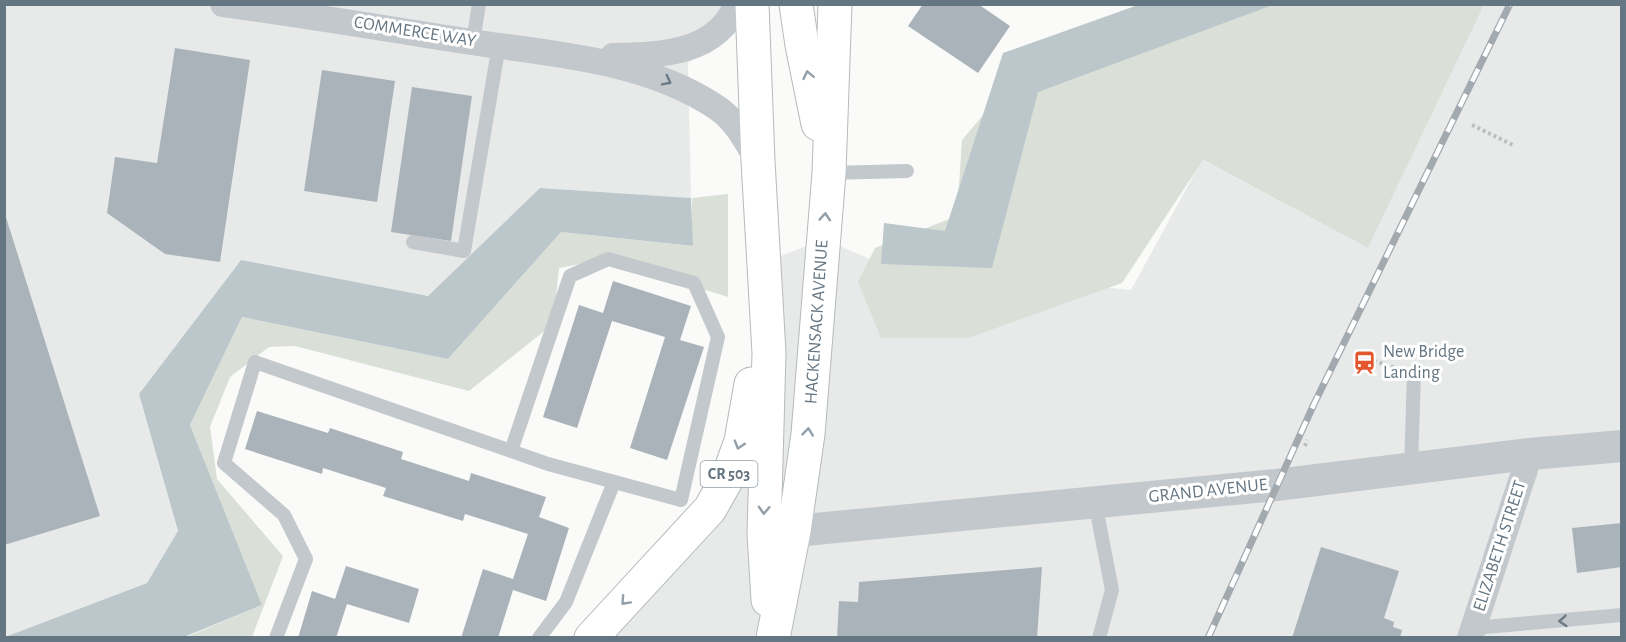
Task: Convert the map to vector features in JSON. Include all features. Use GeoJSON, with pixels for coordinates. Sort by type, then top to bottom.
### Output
{"type":"FeatureCollection","features":[{"type":"Feature","properties":{"kind":"main road","name":"HACKENSACK AVENUE"},"geometry":{"type":"LineString","coordinates":[[752,4],[769,353],[764,534],[772,638]]}},
{"type":"Feature","properties":{"kind":"main road"},"geometry":{"type":"LineString","coordinates":[[796,4],[802,45],[829,173]]}},
{"type":"Feature","properties":{"kind":"main road","name":"HACKENSACK AVENUE"},"geometry":{"type":"LineString","coordinates":[[772,638],[794,531],[808,434],[829,173],[839,8]]}},
{"type":"Feature","properties":{"kind":"main road","name":"CR 503"},"geometry":{"type":"LineString","coordinates":[[591,638],[696,504],[728,477],[741,441],[752,381],[763,263]]}},
{"type":"Feature","properties":{"kind":"street","name":"COMMERCE WAY"},"geometry":{"type":"LineString","coordinates":[[223,4],[499,45],[570,57],[658,76],[718,108],[739,128],[758,161]]}},
{"type":"Feature","properties":{"kind":"street","name":"COMMERCE WAY"},"geometry":{"type":"LineString","coordinates":[[570,57],[657,55],[698,46],[723,27],[737,4]]}},
{"type":"Feature","properties":{"kind":"street","name":"GRAND AVENUE"},"geometry":{"type":"LineString","coordinates":[[794,531],[1276,485],[1530,454],[1622,446]]}},
{"type":"Feature","properties":{"kind":"street","name":"ELIZABETH STREET"},"geometry":{"type":"LineString","coordinates":[[1471,633],[1530,454]]}},
{"type":"Feature","properties":{"kind":"lane"},"geometry":{"type":"LineString","coordinates":[[473,42],[479,4]]}},
{"type":"Feature","properties":{"kind":"lane"},"geometry":{"type":"LineString","coordinates":[[412,242],[464,251],[499,45]]}},
{"type":"Feature","properties":{"kind":"lane"},"geometry":{"type":"LineString","coordinates":[[829,173],[907,171]]}},
{"type":"Feature","properties":{"kind":"lane"},"geometry":{"type":"LineString","coordinates":[[276,638],[306,559],[284,515],[224,463],[255,363],[511,452],[548,464],[696,504],[718,337],[694,282],[608,260],[570,276],[511,452]]}},
{"type":"Feature","properties":{"kind":"lane"},"geometry":{"type":"LineString","coordinates":[[1411,468],[1414,373]]}},
{"type":"Feature","properties":{"kind":"lane"},"geometry":{"type":"LineString","coordinates":[[539,638],[566,602],[614,482]]}},
{"type":"Feature","properties":{"kind":"lane"},"geometry":{"type":"LineString","coordinates":[[1095,502],[1112,590],[1099,638]]}},
{"type":"Feature","properties":{"kind":"lane"},"geometry":{"type":"LineString","coordinates":[[1471,633],[1622,615]]}},
{"type":"Feature","properties":{"kind":"path"},"geometry":{"type":"LineString","coordinates":[[1472,125],[1515,146]]}},
{"type":"Feature","properties":{"kind":"path"},"geometry":{"type":"LineString","coordinates":[[1368,359],[1414,373]]}},
{"type":"Feature","properties":{"kind":"path"},"geometry":{"type":"LineString","coordinates":[[1305,446],[1307,440]]}},
{"type":"Feature","properties":{"kind":"shaded area"},"geometry":{"type":"Polygon","coordinates":[[[5,5],[728,5],[728,33],[688,63],[691,198],[540,188],[428,296],[240,261],[139,394],[178,532],[147,583],[5,637],[5,5]]]}},
{"type":"Feature","properties":{"kind":"shaded area"},"geometry":{"type":"Polygon","coordinates":[[[1138,5],[1273,5],[1038,92],[992,268],[881,264],[884,223],[945,231],[1003,53],[1138,5]]]}},
{"type":"Feature","properties":{"kind":"shaded area"},"geometry":{"type":"Polygon","coordinates":[[[1171,5],[1484,5],[1368,248],[1203,160],[1122,283],[968,338],[881,338],[858,282],[875,248],[957,216],[962,140],[1047,40],[1171,5]]]}},
{"type":"Feature","properties":{"kind":"shaded area"},"geometry":{"type":"Polygon","coordinates":[[[1484,5],[1621,5],[1621,637],[591,638],[710,509],[749,400],[763,263],[824,239],[881,264],[1131,290],[1202,160],[1368,248],[1484,5]]]}},
{"type":"Feature","properties":{"kind":"shaded area"},"geometry":{"type":"Polygon","coordinates":[[[540,188],[691,198],[693,246],[561,232],[448,359],[242,317],[190,425],[262,605],[184,637],[5,637],[147,583],[178,531],[139,394],[241,260],[428,296],[540,188]]]}},
{"type":"Feature","properties":{"kind":"shaded area"},"geometry":{"type":"Polygon","coordinates":[[[728,194],[728,297],[607,259],[559,268],[553,324],[469,391],[295,346],[269,347],[230,377],[210,427],[217,479],[283,556],[252,637],[184,638],[262,605],[190,425],[242,317],[448,359],[561,232],[692,246],[692,198],[728,194]]]}},
{"type":"Feature","properties":{"kind":"building"},"geometry":{"type":"Polygon","coordinates":[[[923,4],[978,4],[1010,26],[978,73],[908,26],[923,4]]]}},
{"type":"Feature","properties":{"kind":"building"},"geometry":{"type":"Polygon","coordinates":[[[175,48],[250,60],[220,262],[165,254],[107,213],[115,157],[157,163],[175,48]]]}},
{"type":"Feature","properties":{"kind":"building"},"geometry":{"type":"Polygon","coordinates":[[[322,70],[395,81],[377,202],[304,191],[322,70]]]}},
{"type":"Feature","properties":{"kind":"building"},"geometry":{"type":"Polygon","coordinates":[[[412,87],[472,96],[451,241],[391,232],[412,87]]]}},
{"type":"Feature","properties":{"kind":"building"},"geometry":{"type":"Polygon","coordinates":[[[4,211],[100,516],[4,545],[4,211]]]}},
{"type":"Feature","properties":{"kind":"building"},"geometry":{"type":"Polygon","coordinates":[[[613,281],[691,306],[680,340],[704,347],[667,460],[630,448],[665,337],[612,321],[577,428],[543,417],[579,305],[603,313],[613,281]]]}},
{"type":"Feature","properties":{"kind":"building"},"geometry":{"type":"Polygon","coordinates":[[[257,411],[328,433],[330,428],[403,452],[401,459],[469,481],[471,473],[546,497],[539,517],[569,528],[546,601],[513,590],[498,638],[461,638],[483,569],[513,579],[528,534],[465,514],[463,521],[383,496],[386,488],[323,468],[322,474],[245,449],[257,411]]]}},
{"type":"Feature","properties":{"kind":"building"},"geometry":{"type":"Polygon","coordinates":[[[1622,523],[1622,567],[1577,573],[1572,528],[1622,523]]]}},
{"type":"Feature","properties":{"kind":"building"},"geometry":{"type":"Polygon","coordinates":[[[1321,547],[1399,571],[1384,618],[1394,622],[1393,627],[1402,630],[1400,638],[1292,638],[1321,547]]]}},
{"type":"Feature","properties":{"kind":"building"},"geometry":{"type":"Polygon","coordinates":[[[346,566],[419,589],[409,623],[347,604],[336,638],[298,638],[312,591],[335,599],[346,566]]]}},
{"type":"Feature","properties":{"kind":"building"},"geometry":{"type":"Polygon","coordinates":[[[1042,567],[1037,638],[837,638],[839,601],[858,602],[859,582],[1042,567]]]}},
{"type":"Feature","properties":{"kind":"railway"},"geometry":{"type":"LineString","coordinates":[[1208,638],[1314,404],[1510,4]]}},
{"type":"Feature","properties":{"kind":"place","name":"New Bridge Landing"},"geometry":{"type":"Point","coordinates":[1365,362]}}]}
